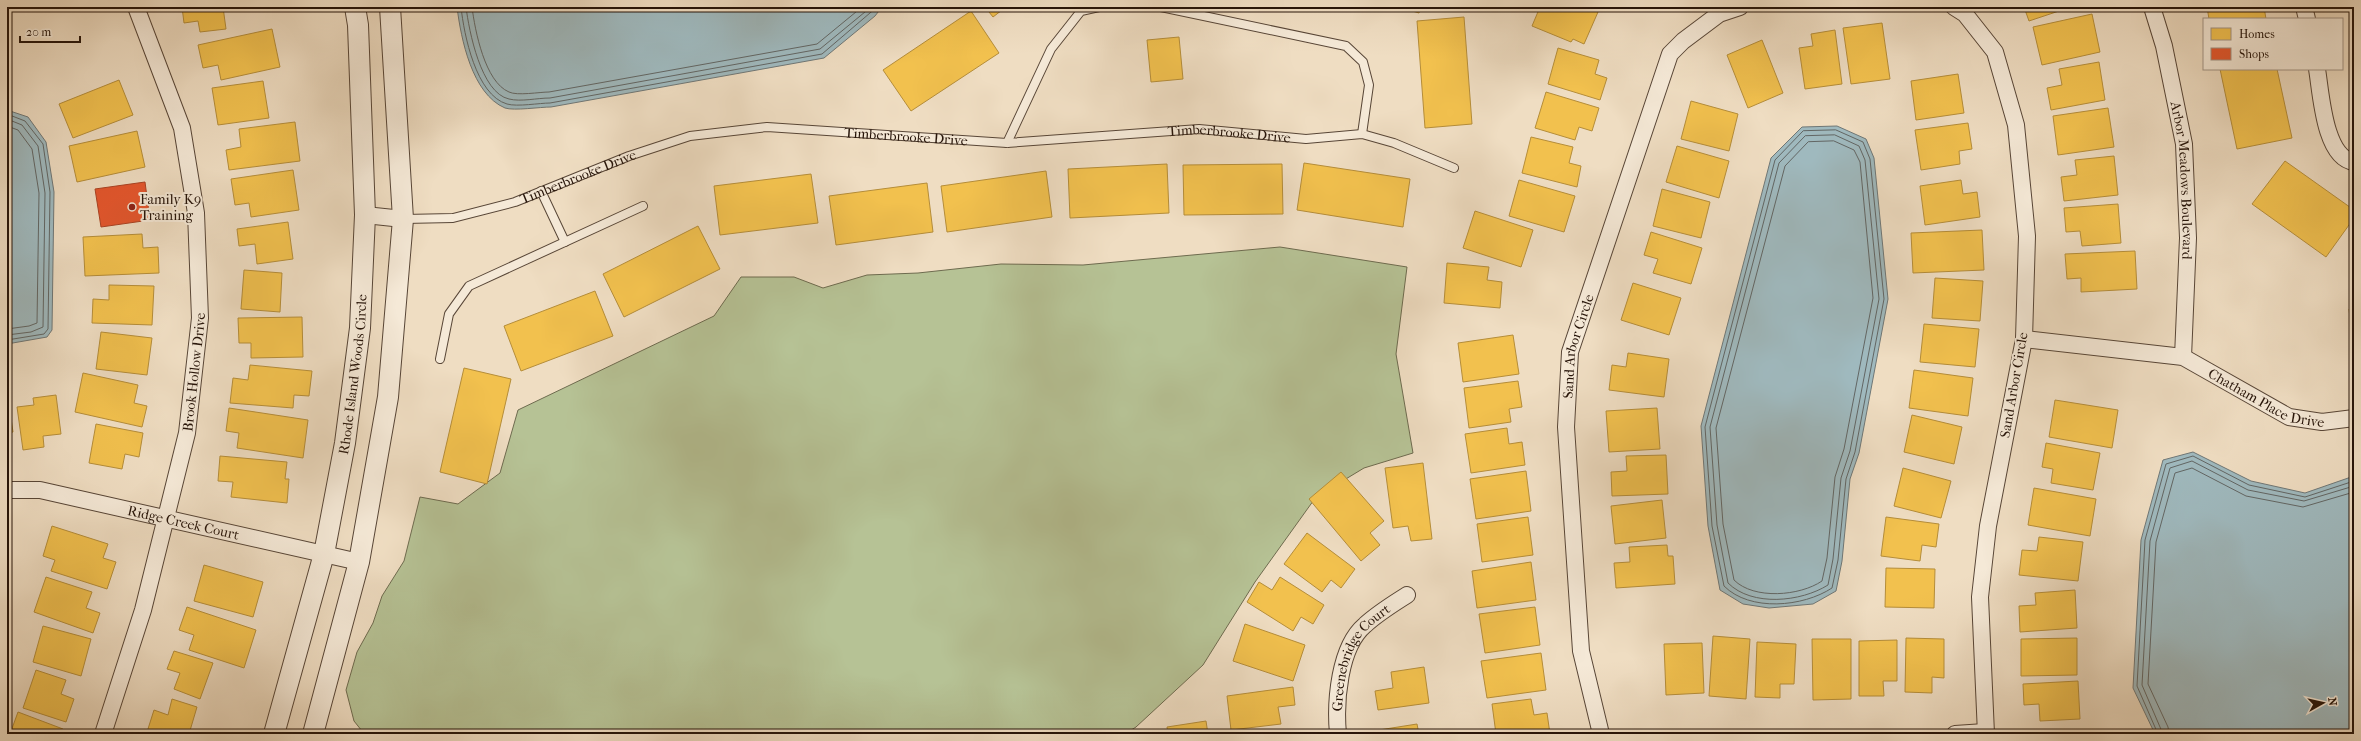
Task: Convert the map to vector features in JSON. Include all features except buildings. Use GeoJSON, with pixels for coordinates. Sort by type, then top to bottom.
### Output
{"type":"FeatureCollection","features":[{"type":"Feature","properties":{"kind":"street","name":"Brook Hollow Drive"},"geometry":{"type":"LineString","coordinates":[[103,734],[134,642],[167,518],[187,433],[200,318],[196,213],[182,128],[136,7]]}},
{"type":"Feature","properties":{"kind":"street","name":"Rhode Island Woods Circle"},"geometry":{"type":"LineString","coordinates":[[274,734],[324,554],[345,443],[360,328],[365,215],[358,25],[356,7]]}},
{"type":"Feature","properties":{"kind":"street"},"geometry":{"type":"LineString","coordinates":[[313,734],[359,562],[388,398],[403,219],[390,7]]}},
{"type":"Feature","properties":{"kind":"street","name":"Sand Arbor Circle"},"geometry":{"type":"LineString","coordinates":[[1601,734],[1581,651],[1566,427],[1570,352],[1670,54],[1684,41],[1719,14],[1740,7]]}},
{"type":"Feature","properties":{"kind":"street","name":"Sand Arbor Circle"},"geometry":{"type":"LineString","coordinates":[[1954,7],[1965,14],[1995,52],[2016,125],[2027,236],[2024,339],[1988,526],[1980,597],[1985,733]]}},
{"type":"Feature","properties":{"kind":"street","name":"Arbor Meadows Boulevard"},"geometry":{"type":"LineString","coordinates":[[2152,7],[2164,46],[2184,144],[2188,238],[2183,357]]}},
{"type":"Feature","properties":{"kind":"street"},"geometry":{"type":"LineString","coordinates":[[2304,7],[2307,18]]}},
{"type":"Feature","properties":{"kind":"street"},"geometry":{"type":"LineString","coordinates":[[2317,70],[2328,130],[2337,152],[2354,162]]}},
{"type":"Feature","properties":{"kind":"street","name":"Timberbrooke Drive"},"geometry":{"type":"LineString","coordinates":[[365,215],[403,219]]}},
{"type":"Feature","properties":{"kind":"street"},"geometry":{"type":"LineString","coordinates":[[2024,339],[2183,357]]}},
{"type":"Feature","properties":{"kind":"street","name":"Chatham Place Drive"},"geometry":{"type":"LineString","coordinates":[[2183,357],[2289,417],[2322,422],[2354,418]]}},
{"type":"Feature","properties":{"kind":"street","name":"Ridge Creek Court"},"geometry":{"type":"LineString","coordinates":[[7,490],[40,490],[359,562]]}},
{"type":"Feature","properties":{"kind":"street","name":"Greenebridge Court"},"geometry":{"type":"LineString","coordinates":[[1338,734],[1336,711],[1344,657],[1364,626],[1407,595]]}},
{"type":"Feature","properties":{"kind":"street"},"geometry":{"type":"LineString","coordinates":[[1956,734],[1985,733]]}},
{"type":"Feature","properties":{"kind":"lane"},"geometry":{"type":"LineString","coordinates":[[1007,143],[1051,49],[1081,11],[1099,7]]}},
{"type":"Feature","properties":{"kind":"lane"},"geometry":{"type":"LineString","coordinates":[[1162,7],[1346,46],[1362,62],[1369,85],[1362,134]]}},
{"type":"Feature","properties":{"kind":"lane","name":"Timberbrooke Drive"},"geometry":{"type":"LineString","coordinates":[[403,219],[453,218],[515,202],[628,156],[690,136],[767,127],[1007,143],[1199,129],[1306,139],[1362,134],[1394,143],[1454,168]]}},
{"type":"Feature","properties":{"kind":"lane"},"geometry":{"type":"LineString","coordinates":[[542,191],[565,242]]}},
{"type":"Feature","properties":{"kind":"lane"},"geometry":{"type":"LineString","coordinates":[[440,360],[450,314],[469,286],[643,206]]}},
{"type":"Feature","properties":{"kind":"green space"},"geometry":{"type":"Polygon","coordinates":[[[1280,247],[1407,267],[1396,354],[1413,453],[1364,468],[1316,497],[1255,582],[1203,665],[1136,727],[1125,734],[361,734],[362,731],[354,721],[346,690],[357,652],[373,623],[382,596],[404,561],[420,497],[458,504],[500,473],[518,410],[714,316],[741,277],[794,277],[823,288],[867,275],[918,273],[1001,264],[1083,265],[1280,247]]]}},
{"type":"Feature","properties":{"kind":"water"},"geometry":{"type":"Polygon","coordinates":[[[457,7],[882,7],[875,16],[824,58],[551,107],[509,109],[494,101],[484,91],[476,78],[465,49],[457,7]]]}},
{"type":"Feature","properties":{"kind":"water"},"geometry":{"type":"Polygon","coordinates":[[[7,110],[28,117],[46,142],[54,192],[52,330],[47,337],[7,344],[7,110]]]}},
{"type":"Feature","properties":{"kind":"water"},"geometry":{"type":"Polygon","coordinates":[[[1837,126],[1866,139],[1874,158],[1888,299],[1859,453],[1850,479],[1842,561],[1836,591],[1813,604],[1769,608],[1743,604],[1720,590],[1708,526],[1701,426],[1771,158],[1802,127],[1837,126]]]}},
{"type":"Feature","properties":{"kind":"water"},"geometry":{"type":"Polygon","coordinates":[[[2193,452],[2251,481],[2305,493],[2354,476],[2354,734],[2155,734],[2133,688],[2141,540],[2163,460],[2193,452]]]}},
{"type":"Feature","properties":{"kind":"place","name":"Family K9 Training"},"geometry":{"type":"Point","coordinates":[132,207]}}]}
